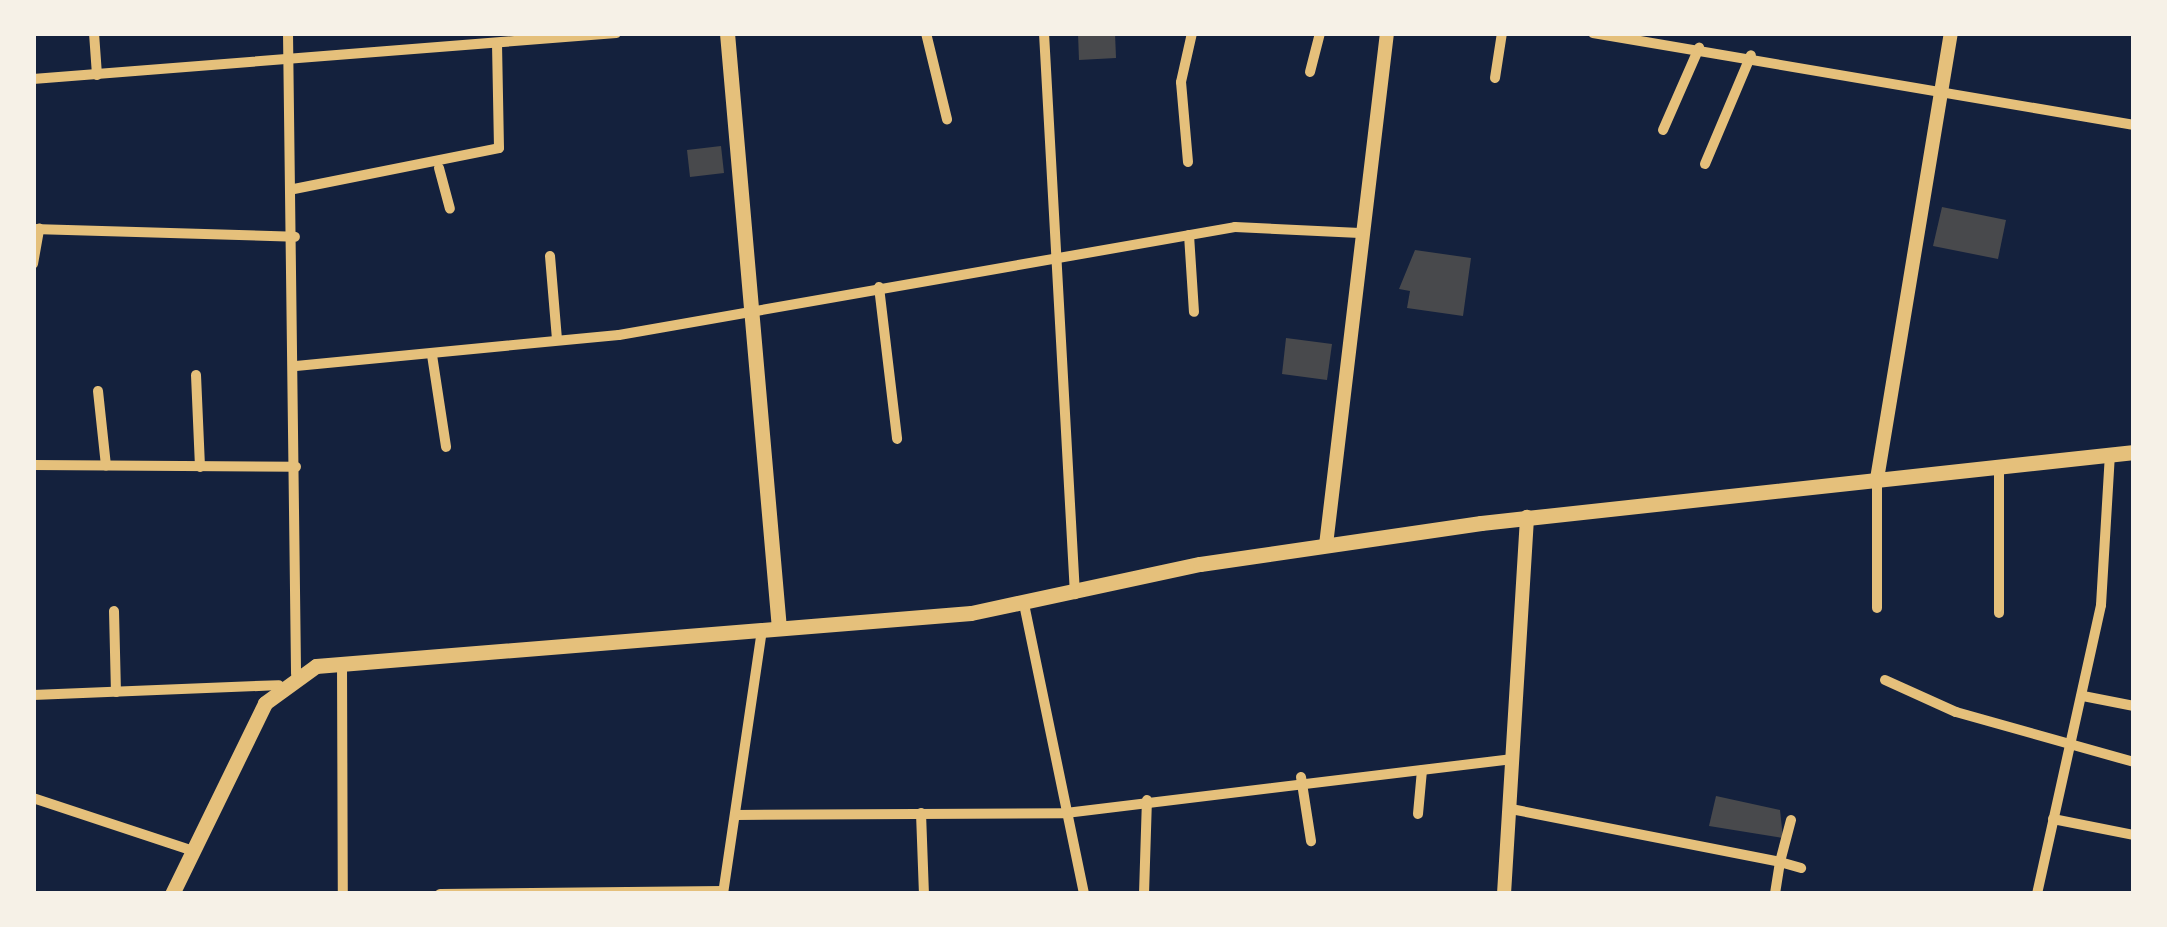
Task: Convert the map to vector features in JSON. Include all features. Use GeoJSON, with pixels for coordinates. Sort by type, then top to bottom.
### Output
{"type":"FeatureCollection","features":[{"type":"Feature","properties":{"kind":"main road"},"geometry":{"type":"LineString","coordinates":[[727,33],[754,309],[771,629]]}},
{"type":"Feature","properties":{"kind":"main road"},"geometry":{"type":"LineString","coordinates":[[172,894],[279,685],[296,674],[342,663],[1024,604],[1209,562],[1527,517],[2134,452]]}},
{"type":"Feature","properties":{"kind":"street"},"geometry":{"type":"LineString","coordinates":[[94,33],[98,75]]}},
{"type":"Feature","properties":{"kind":"street"},"geometry":{"type":"LineString","coordinates":[[288,33],[295,238],[296,674]]}},
{"type":"Feature","properties":{"kind":"street"},"geometry":{"type":"LineString","coordinates":[[926,33],[947,119]]}},
{"type":"Feature","properties":{"kind":"street"},"geometry":{"type":"LineString","coordinates":[[1044,33],[1075,594]]}},
{"type":"Feature","properties":{"kind":"street"},"geometry":{"type":"LineString","coordinates":[[1188,162],[1180,82],[1192,33]]}},
{"type":"Feature","properties":{"kind":"street"},"geometry":{"type":"LineString","coordinates":[[1310,72],[1320,33]]}},
{"type":"Feature","properties":{"kind":"street"},"geometry":{"type":"LineString","coordinates":[[1326,545],[1387,33]]}},
{"type":"Feature","properties":{"kind":"street"},"geometry":{"type":"LineString","coordinates":[[1495,78],[1502,33]]}},
{"type":"Feature","properties":{"kind":"street"},"geometry":{"type":"LineString","coordinates":[[1593,33],[2134,124]]}},
{"type":"Feature","properties":{"kind":"street"},"geometry":{"type":"LineString","coordinates":[[1877,608],[1877,478],[1952,33]]}},
{"type":"Feature","properties":{"kind":"street"},"geometry":{"type":"LineString","coordinates":[[33,79],[610,34]]}},
{"type":"Feature","properties":{"kind":"street"},"geometry":{"type":"LineString","coordinates":[[294,189],[439,168],[503,144],[497,44]]}},
{"type":"Feature","properties":{"kind":"street"},"geometry":{"type":"LineString","coordinates":[[1663,130],[1699,48]]}},
{"type":"Feature","properties":{"kind":"street"},"geometry":{"type":"LineString","coordinates":[[1705,164],[1751,56]]}},
{"type":"Feature","properties":{"kind":"street"},"geometry":{"type":"LineString","coordinates":[[439,168],[450,209]]}},
{"type":"Feature","properties":{"kind":"street"},"geometry":{"type":"LineString","coordinates":[[33,264],[36,229],[295,238]]}},
{"type":"Feature","properties":{"kind":"street"},"geometry":{"type":"LineString","coordinates":[[296,366],[432,356],[663,328],[1210,230],[1360,233]]}},
{"type":"Feature","properties":{"kind":"street"},"geometry":{"type":"LineString","coordinates":[[1189,235],[1194,312]]}},
{"type":"Feature","properties":{"kind":"street"},"geometry":{"type":"LineString","coordinates":[[550,256],[557,340]]}},
{"type":"Feature","properties":{"kind":"street"},"geometry":{"type":"LineString","coordinates":[[879,287],[897,439]]}},
{"type":"Feature","properties":{"kind":"street"},"geometry":{"type":"LineString","coordinates":[[432,356],[446,447]]}},
{"type":"Feature","properties":{"kind":"street"},"geometry":{"type":"LineString","coordinates":[[196,375],[200,466]]}},
{"type":"Feature","properties":{"kind":"street"},"geometry":{"type":"LineString","coordinates":[[98,391],[106,466]]}},
{"type":"Feature","properties":{"kind":"street"},"geometry":{"type":"LineString","coordinates":[[2037,894],[2083,696],[2110,455]]}},
{"type":"Feature","properties":{"kind":"street"},"geometry":{"type":"LineString","coordinates":[[33,465],[296,467]]}},
{"type":"Feature","properties":{"kind":"street"},"geometry":{"type":"LineString","coordinates":[[1999,467],[1999,613]]}},
{"type":"Feature","properties":{"kind":"street"},"geometry":{"type":"LineString","coordinates":[[1504,894],[1527,517]]}},
{"type":"Feature","properties":{"kind":"street"},"geometry":{"type":"LineString","coordinates":[[1024,604],[1084,894]]}},
{"type":"Feature","properties":{"kind":"street"},"geometry":{"type":"LineString","coordinates":[[114,611],[116,692]]}},
{"type":"Feature","properties":{"kind":"street"},"geometry":{"type":"LineString","coordinates":[[440,894],[723,893],[771,629]]}},
{"type":"Feature","properties":{"kind":"street"},"geometry":{"type":"LineString","coordinates":[[342,663],[344,894]]}},
{"type":"Feature","properties":{"kind":"street"},"geometry":{"type":"LineString","coordinates":[[1886,680],[2068,755],[2134,762]]}},
{"type":"Feature","properties":{"kind":"street"},"geometry":{"type":"LineString","coordinates":[[33,695],[279,685]]}},
{"type":"Feature","properties":{"kind":"street"},"geometry":{"type":"LineString","coordinates":[[2083,696],[2134,706]]}},
{"type":"Feature","properties":{"kind":"street"},"geometry":{"type":"LineString","coordinates":[[736,815],[1066,813],[1301,777],[1513,759]]}},
{"type":"Feature","properties":{"kind":"street"},"geometry":{"type":"LineString","coordinates":[[1418,814],[1422,770]]}},
{"type":"Feature","properties":{"kind":"street"},"geometry":{"type":"LineString","coordinates":[[1301,777],[1311,841]]}},
{"type":"Feature","properties":{"kind":"street"},"geometry":{"type":"LineString","coordinates":[[33,798],[193,851]]}},
{"type":"Feature","properties":{"kind":"street"},"geometry":{"type":"LineString","coordinates":[[1144,894],[1147,800]]}},
{"type":"Feature","properties":{"kind":"street"},"geometry":{"type":"LineString","coordinates":[[1510,809],[1801,868]]}},
{"type":"Feature","properties":{"kind":"street"},"geometry":{"type":"LineString","coordinates":[[921,814],[924,894]]}},
{"type":"Feature","properties":{"kind":"street"},"geometry":{"type":"LineString","coordinates":[[2054,819],[2134,835]]}},
{"type":"Feature","properties":{"kind":"street"},"geometry":{"type":"LineString","coordinates":[[1775,894],[1791,820]]}},
{"type":"Feature","properties":{"kind":"building"},"geometry":{"type":"Polygon","coordinates":[[[1078,33],[1115,33],[1116,58],[1079,60],[1078,33]]]}},
{"type":"Feature","properties":{"kind":"building"},"geometry":{"type":"Polygon","coordinates":[[[721,146],[724,173],[690,177],[687,150],[721,146]]]}},
{"type":"Feature","properties":{"kind":"building"},"geometry":{"type":"Polygon","coordinates":[[[1942,207],[2006,220],[1998,259],[1933,246],[1942,207]]]}},
{"type":"Feature","properties":{"kind":"building"},"geometry":{"type":"Polygon","coordinates":[[[1415,250],[1471,258],[1463,316],[1407,308],[1410,291],[1399,289],[1415,250]]]}},
{"type":"Feature","properties":{"kind":"building"},"geometry":{"type":"Polygon","coordinates":[[[1286,338],[1332,344],[1327,380],[1282,374],[1286,338]]]}},
{"type":"Feature","properties":{"kind":"building"},"geometry":{"type":"Polygon","coordinates":[[[1716,796],[1780,810],[1783,838],[1709,826],[1716,796]]]}}]}
